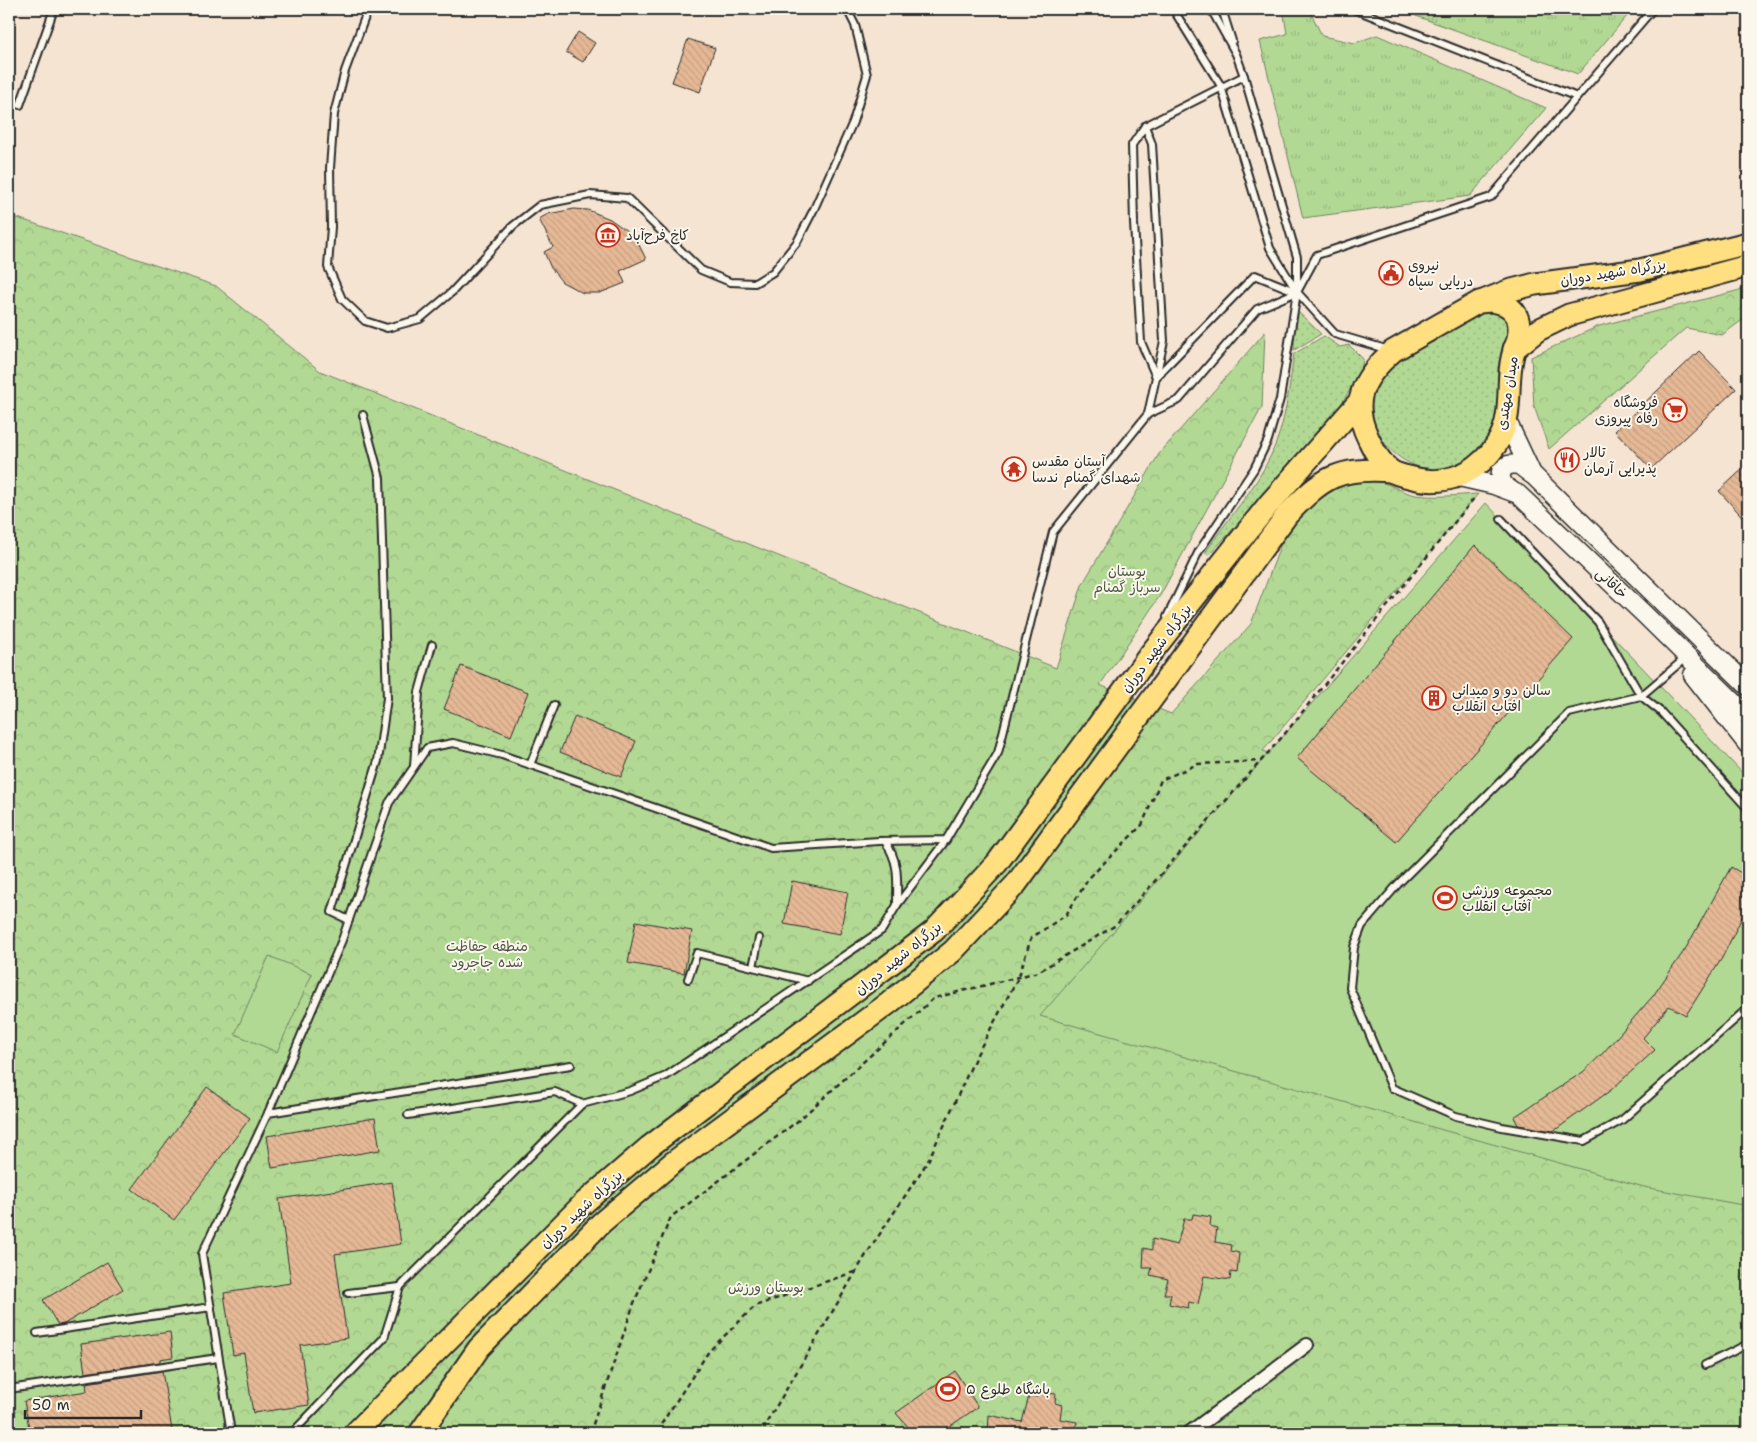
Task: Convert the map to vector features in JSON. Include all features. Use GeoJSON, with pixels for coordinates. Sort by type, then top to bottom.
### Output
{"type":"FeatureCollection","features":[{"type":"Feature","properties":{"kind":"highway","name":"بزرگراه شهید دوران"},"geometry":{"type":"LineString","coordinates":[[1479,302],[1508,291],[1536,284],[1640,270],[1748,243]]}},
{"type":"Feature","properties":{"kind":"highway","name":"بزرگراه شهید دوران"},"geometry":{"type":"LineString","coordinates":[[1514,349],[1538,330],[1569,315],[1748,266]]}},
{"type":"Feature","properties":{"kind":"highway","name":"میدان مهتدی"},"geometry":{"type":"LineString","coordinates":[[1392,471],[1420,480],[1440,481],[1459,477],[1476,468],[1490,454],[1500,438],[1506,419],[1510,363],[1521,328],[1517,316],[1510,308],[1500,302],[1479,302]]}},
{"type":"Feature","properties":{"kind":"highway"},"geometry":{"type":"LineString","coordinates":[[1392,471],[1374,450],[1361,421],[1358,403],[1373,371],[1393,351],[1479,302]]}},
{"type":"Feature","properties":{"kind":"highway","name":"بزرگراه شهید دوران"},"geometry":{"type":"LineString","coordinates":[[355,1433],[592,1196],[649,1147],[934,932],[997,863],[1151,653],[1270,504],[1358,403]]}},
{"type":"Feature","properties":{"kind":"highway","name":"بزرگراه شهید دوران"},"geometry":{"type":"LineString","coordinates":[[420,1433],[479,1348],[601,1223],[671,1164],[889,1003],[952,951],[1003,898],[1016,884],[1287,515],[1309,492],[1343,472],[1358,470],[1392,471]]}},
{"type":"Feature","properties":{"kind":"main road","name":"خاقانی"},"geometry":{"type":"LineString","coordinates":[[1506,419],[1532,474],[1748,686]]}},
{"type":"Feature","properties":{"kind":"main road"},"geometry":{"type":"LineString","coordinates":[[1518,494],[1504,486],[1500,480],[1501,471],[1508,465],[1518,464],[1532,474]]}},
{"type":"Feature","properties":{"kind":"main road","name":"خاقانی"},"geometry":{"type":"LineString","coordinates":[[1459,477],[1494,485],[1518,494],[1748,716]]}},
{"type":"Feature","properties":{"kind":"main road"},"geometry":{"type":"LineString","coordinates":[[1644,614],[1748,745]]}},
{"type":"Feature","properties":{"kind":"street"},"geometry":{"type":"LineString","coordinates":[[1188,1433],[1307,1345]]}},
{"type":"Feature","properties":{"kind":"lane"},"geometry":{"type":"LineString","coordinates":[[20,105],[54,9]]}},
{"type":"Feature","properties":{"kind":"lane"},"geometry":{"type":"LineString","coordinates":[[368,9],[345,71],[334,114],[330,168],[331,227],[328,267],[342,299],[365,321],[387,328],[420,319],[452,292],[513,226],[540,204],[590,195],[627,198],[701,270],[730,282],[755,283],[773,272],[797,242],[814,209],[853,122],[867,75],[855,24],[848,9]]}},
{"type":"Feature","properties":{"kind":"lane"},"geometry":{"type":"LineString","coordinates":[[1173,9],[1221,86],[1270,248],[1296,292],[1335,334],[1393,351]]}},
{"type":"Feature","properties":{"kind":"lane"},"geometry":{"type":"LineString","coordinates":[[1211,9],[1236,54]]}},
{"type":"Feature","properties":{"kind":"lane"},"geometry":{"type":"LineString","coordinates":[[1151,653],[1198,550],[1246,481],[1268,440],[1280,399],[1296,292],[1297,257],[1244,76],[1222,9]]}},
{"type":"Feature","properties":{"kind":"lane"},"geometry":{"type":"LineString","coordinates":[[1354,9],[1577,97]]}},
{"type":"Feature","properties":{"kind":"lane"},"geometry":{"type":"LineString","coordinates":[[1148,414],[1179,400],[1257,309],[1296,292],[1317,255],[1491,197],[1653,9]]}},
{"type":"Feature","properties":{"kind":"lane"},"geometry":{"type":"LineString","coordinates":[[1156,377],[1140,342],[1132,146],[1144,126],[1244,76]]}},
{"type":"Feature","properties":{"kind":"lane"},"geometry":{"type":"LineString","coordinates":[[292,1433],[384,1338],[400,1287],[582,1104],[630,1091],[666,1076],[882,930],[897,905],[923,874],[946,840],[998,753],[1053,532],[1148,414],[1164,342],[1152,144],[1144,126]]}},
{"type":"Feature","properties":{"kind":"lane"},"geometry":{"type":"LineString","coordinates":[[1156,377],[1255,276],[1296,292]]}},
{"type":"Feature","properties":{"kind":"lane"},"geometry":{"type":"LineString","coordinates":[[349,920],[332,912],[378,761],[387,698],[380,478],[363,414]]}},
{"type":"Feature","properties":{"kind":"lane"},"geometry":{"type":"LineString","coordinates":[[1501,519],[1598,622],[1641,696],[1661,712],[1748,809]]}},
{"type":"Feature","properties":{"kind":"lane"},"geometry":{"type":"LineString","coordinates":[[414,767],[419,692],[432,645]]}},
{"type":"Feature","properties":{"kind":"lane"},"geometry":{"type":"LineString","coordinates":[[1682,661],[1641,696],[1569,713],[1492,788],[1398,884],[1362,926],[1354,947],[1350,988],[1392,1088],[1456,1116],[1502,1127],[1584,1141],[1622,1120],[1748,1008]]}},
{"type":"Feature","properties":{"kind":"lane"},"geometry":{"type":"LineString","coordinates":[[530,765],[554,705]]}},
{"type":"Feature","properties":{"kind":"lane"},"geometry":{"type":"LineString","coordinates":[[210,1433],[230,1432],[202,1254],[268,1113],[349,920],[389,803],[427,748],[453,743],[530,765],[771,848],[884,841],[946,840]]}},
{"type":"Feature","properties":{"kind":"lane"},"geometry":{"type":"LineString","coordinates":[[884,841],[895,857],[898,875],[897,905]]}},
{"type":"Feature","properties":{"kind":"lane"},"geometry":{"type":"LineString","coordinates":[[753,967],[758,938]]}},
{"type":"Feature","properties":{"kind":"lane"},"geometry":{"type":"LineString","coordinates":[[688,979],[697,953],[808,981]]}},
{"type":"Feature","properties":{"kind":"lane"},"geometry":{"type":"LineString","coordinates":[[268,1113],[570,1065]]}},
{"type":"Feature","properties":{"kind":"lane"},"geometry":{"type":"LineString","coordinates":[[408,1115],[555,1092],[582,1104]]}},
{"type":"Feature","properties":{"kind":"lane"},"geometry":{"type":"LineString","coordinates":[[348,1293],[400,1287]]}},
{"type":"Feature","properties":{"kind":"lane"},"geometry":{"type":"LineString","coordinates":[[37,1332],[211,1307]]}},
{"type":"Feature","properties":{"kind":"lane"},"geometry":{"type":"LineString","coordinates":[[1705,1364],[1748,1344]]}},
{"type":"Feature","properties":{"kind":"lane"},"geometry":{"type":"LineString","coordinates":[[9,1389],[218,1358]]}},
{"type":"Feature","properties":{"kind":"path"},"geometry":{"type":"LineString","coordinates":[[590,1433],[634,1303],[671,1217],[798,1120],[934,998],[1038,972],[1116,926],[1261,762],[1478,494]]}},
{"type":"Feature","properties":{"kind":"path"},"geometry":{"type":"LineString","coordinates":[[774,1433],[764,1428],[856,1272],[928,1161],[975,1058],[1018,976],[1031,938],[1066,915],[1089,878],[1142,825],[1162,780],[1198,764],[1261,762]]}},
{"type":"Feature","properties":{"kind":"path"},"geometry":{"type":"LineString","coordinates":[[660,1433],[662,1423],[709,1351],[756,1306],[856,1272]]}},
{"type":"Feature","properties":{"kind":"green space"},"geometry":{"type":"Polygon","coordinates":[[[1283,9],[1299,9],[1311,13],[1322,36],[1355,43],[1377,35],[1546,108],[1470,196],[1303,218],[1260,41],[1287,34],[1283,9]]]}},
{"type":"Feature","properties":{"kind":"green space"},"geometry":{"type":"Polygon","coordinates":[[[1418,9],[1633,9],[1578,74],[1416,16],[1418,9]]]}},
{"type":"Feature","properties":{"kind":"green space","name":"منطقه حفاظت شده جاجرود"},"geometry":{"type":"Polygon","coordinates":[[[9,215],[216,286],[320,371],[1056,668],[1082,585],[1159,454],[1265,332],[1262,407],[1161,594],[1100,685],[1171,714],[1251,624],[1281,544],[1288,532],[1307,509],[1331,489],[1344,483],[1358,480],[1373,480],[1416,495],[1478,494],[1263,751],[1748,946],[1748,1433],[9,1433],[9,215]]]}},
{"type":"Feature","properties":{"kind":"green space"},"geometry":{"type":"Polygon","coordinates":[[[1748,288],[1748,316],[1722,335],[1686,328],[1549,449],[1534,406],[1531,357],[1599,326],[1748,288]]]}},
{"type":"Feature","properties":{"kind":"green space"},"geometry":{"type":"Polygon","coordinates":[[[1295,309],[1321,334],[1294,350],[1295,309]]]}},
{"type":"Feature","properties":{"kind":"green space"},"geometry":{"type":"Polygon","coordinates":[[[1499,310],[1510,319],[1499,362],[1498,407],[1492,433],[1473,458],[1449,469],[1424,468],[1401,458],[1383,441],[1373,418],[1374,393],[1389,366],[1402,356],[1462,323],[1480,315],[1499,310]]]}},
{"type":"Feature","properties":{"kind":"green space"},"geometry":{"type":"Polygon","coordinates":[[[1324,336],[1340,347],[1349,345],[1363,359],[1361,371],[1333,418],[1208,556],[1205,553],[1249,493],[1271,455],[1284,418],[1294,354],[1324,336]]]}},
{"type":"Feature","properties":{"kind":"green space","name":"مجموعه ورزشی آفتاب انقلاب"},"geometry":{"type":"Polygon","coordinates":[[[1486,503],[1748,779],[1748,1206],[1644,1187],[1040,1016],[1486,503]]]}},
{"type":"Feature","properties":{"kind":"green space"},"geometry":{"type":"Polygon","coordinates":[[[269,956],[312,974],[277,1052],[235,1034],[269,956]]]}},
{"type":"Feature","properties":{"kind":"building"},"geometry":{"type":"Polygon","coordinates":[[[578,32],[595,43],[583,62],[566,52],[578,32]]]}},
{"type":"Feature","properties":{"kind":"building"},"geometry":{"type":"Polygon","coordinates":[[[688,39],[715,48],[700,92],[672,82],[688,39]]]}},
{"type":"Feature","properties":{"kind":"building"},"geometry":{"type":"Polygon","coordinates":[[[574,209],[588,210],[610,219],[627,231],[639,245],[646,259],[620,271],[625,283],[600,293],[583,293],[562,282],[551,268],[544,252],[553,247],[539,219],[548,214],[574,209]]]}},
{"type":"Feature","properties":{"kind":"building","name":"فروشگاه رفاه پیروزی"},"geometry":{"type":"Polygon","coordinates":[[[1699,351],[1736,389],[1651,469],[1615,431],[1699,351]]]}},
{"type":"Feature","properties":{"kind":"building"},"geometry":{"type":"Polygon","coordinates":[[[1748,464],[1748,523],[1719,491],[1748,464]]]}},
{"type":"Feature","properties":{"kind":"building","name":"سالن دو و میدانی افتاب انقلاب"},"geometry":{"type":"Polygon","coordinates":[[[1475,545],[1573,639],[1396,842],[1297,758],[1475,545]]]}},
{"type":"Feature","properties":{"kind":"building"},"geometry":{"type":"Polygon","coordinates":[[[461,666],[528,692],[511,736],[444,709],[461,666]]]}},
{"type":"Feature","properties":{"kind":"building"},"geometry":{"type":"Polygon","coordinates":[[[575,716],[636,741],[621,777],[560,752],[575,716]]]}},
{"type":"Feature","properties":{"kind":"building"},"geometry":{"type":"Polygon","coordinates":[[[1731,867],[1748,877],[1748,905],[1722,958],[1686,1015],[1669,1006],[1643,1038],[1655,1050],[1611,1090],[1558,1128],[1553,1131],[1518,1125],[1514,1117],[1583,1072],[1603,1053],[1653,996],[1686,948],[1731,867]]]}},
{"type":"Feature","properties":{"kind":"building"},"geometry":{"type":"Polygon","coordinates":[[[792,881],[848,892],[840,934],[784,924],[792,881]]]}},
{"type":"Feature","properties":{"kind":"building"},"geometry":{"type":"Polygon","coordinates":[[[636,921],[692,931],[684,973],[628,963],[636,921]]]}},
{"type":"Feature","properties":{"kind":"building"},"geometry":{"type":"Polygon","coordinates":[[[207,1087],[250,1118],[174,1220],[132,1189],[207,1087]]]}},
{"type":"Feature","properties":{"kind":"building"},"geometry":{"type":"Polygon","coordinates":[[[375,1118],[380,1150],[272,1168],[267,1136],[375,1118]]]}},
{"type":"Feature","properties":{"kind":"building"},"geometry":{"type":"Polygon","coordinates":[[[392,1182],[401,1244],[335,1254],[347,1338],[300,1345],[309,1405],[253,1413],[244,1353],[233,1355],[224,1293],[291,1283],[279,1199],[392,1182]]]}},
{"type":"Feature","properties":{"kind":"building"},"geometry":{"type":"Polygon","coordinates":[[[1193,1214],[1211,1217],[1210,1226],[1217,1228],[1215,1242],[1232,1245],[1231,1251],[1239,1253],[1237,1273],[1231,1272],[1230,1280],[1204,1276],[1198,1304],[1189,1302],[1188,1308],[1169,1304],[1171,1294],[1164,1294],[1168,1279],[1150,1275],[1152,1268],[1143,1268],[1144,1248],[1152,1250],[1152,1239],[1177,1245],[1184,1219],[1192,1219],[1193,1214]]]}},
{"type":"Feature","properties":{"kind":"building"},"geometry":{"type":"Polygon","coordinates":[[[107,1262],[123,1289],[64,1324],[58,1325],[43,1300],[107,1262]]]}},
{"type":"Feature","properties":{"kind":"building"},"geometry":{"type":"Polygon","coordinates":[[[170,1332],[173,1357],[160,1359],[160,1362],[85,1373],[81,1344],[170,1332]]]}},
{"type":"Feature","properties":{"kind":"building"},"geometry":{"type":"Polygon","coordinates":[[[162,1371],[172,1430],[152,1433],[30,1433],[24,1401],[87,1391],[86,1383],[162,1371]]]}},
{"type":"Feature","properties":{"kind":"building","name":"باشگاه طلوع ۵"},"geometry":{"type":"Polygon","coordinates":[[[955,1371],[978,1407],[940,1433],[913,1433],[896,1413],[955,1371]]]}},
{"type":"Feature","properties":{"kind":"building"},"geometry":{"type":"Polygon","coordinates":[[[1038,1392],[1056,1394],[1055,1403],[1062,1405],[1060,1419],[1077,1422],[1075,1433],[988,1433],[989,1415],[1022,1422],[1029,1396],[1037,1397],[1038,1392]]]}},
{"type":"Feature","properties":{"kind":"place","name":"کاخ فرح‌آباد"},"geometry":{"type":"Point","coordinates":[608,235]}},
{"type":"Feature","properties":{"kind":"place","name":"نیروی دریایی سپاه"},"geometry":{"type":"Point","coordinates":[1391,273]}},
{"type":"Feature","properties":{"kind":"place","name":"فروشگاه رفاه پیروزی"},"geometry":{"type":"Point","coordinates":[1675,410]}},
{"type":"Feature","properties":{"kind":"place","name":"تالار پذیرایی آرمان"},"geometry":{"type":"Point","coordinates":[1567,460]}},
{"type":"Feature","properties":{"kind":"place","name":"آستان مقدس شهدای گمنام ندسا"},"geometry":{"type":"Point","coordinates":[1014,469]}},
{"type":"Feature","properties":{"kind":"place","name":"سالن دو و میدانی افتاب انقلاب"},"geometry":{"type":"Point","coordinates":[1434,698]}},
{"type":"Feature","properties":{"kind":"place","name":"مجموعه ورزشی آفتاب انقلاب"},"geometry":{"type":"Point","coordinates":[1445,898]}},
{"type":"Feature","properties":{"kind":"place","name":"باشگاه طلوع ۵"},"geometry":{"type":"Point","coordinates":[948,1389]}},
{"type":"Feature","properties":{"kind":"park label","name":"بوستان سرباز گمنام"},"geometry":{"type":"Point","coordinates":[1127,580]}},
{"type":"Feature","properties":{"kind":"park label","name":"بوستان ورزش"},"geometry":{"type":"Point","coordinates":[766,1287]}}]}
